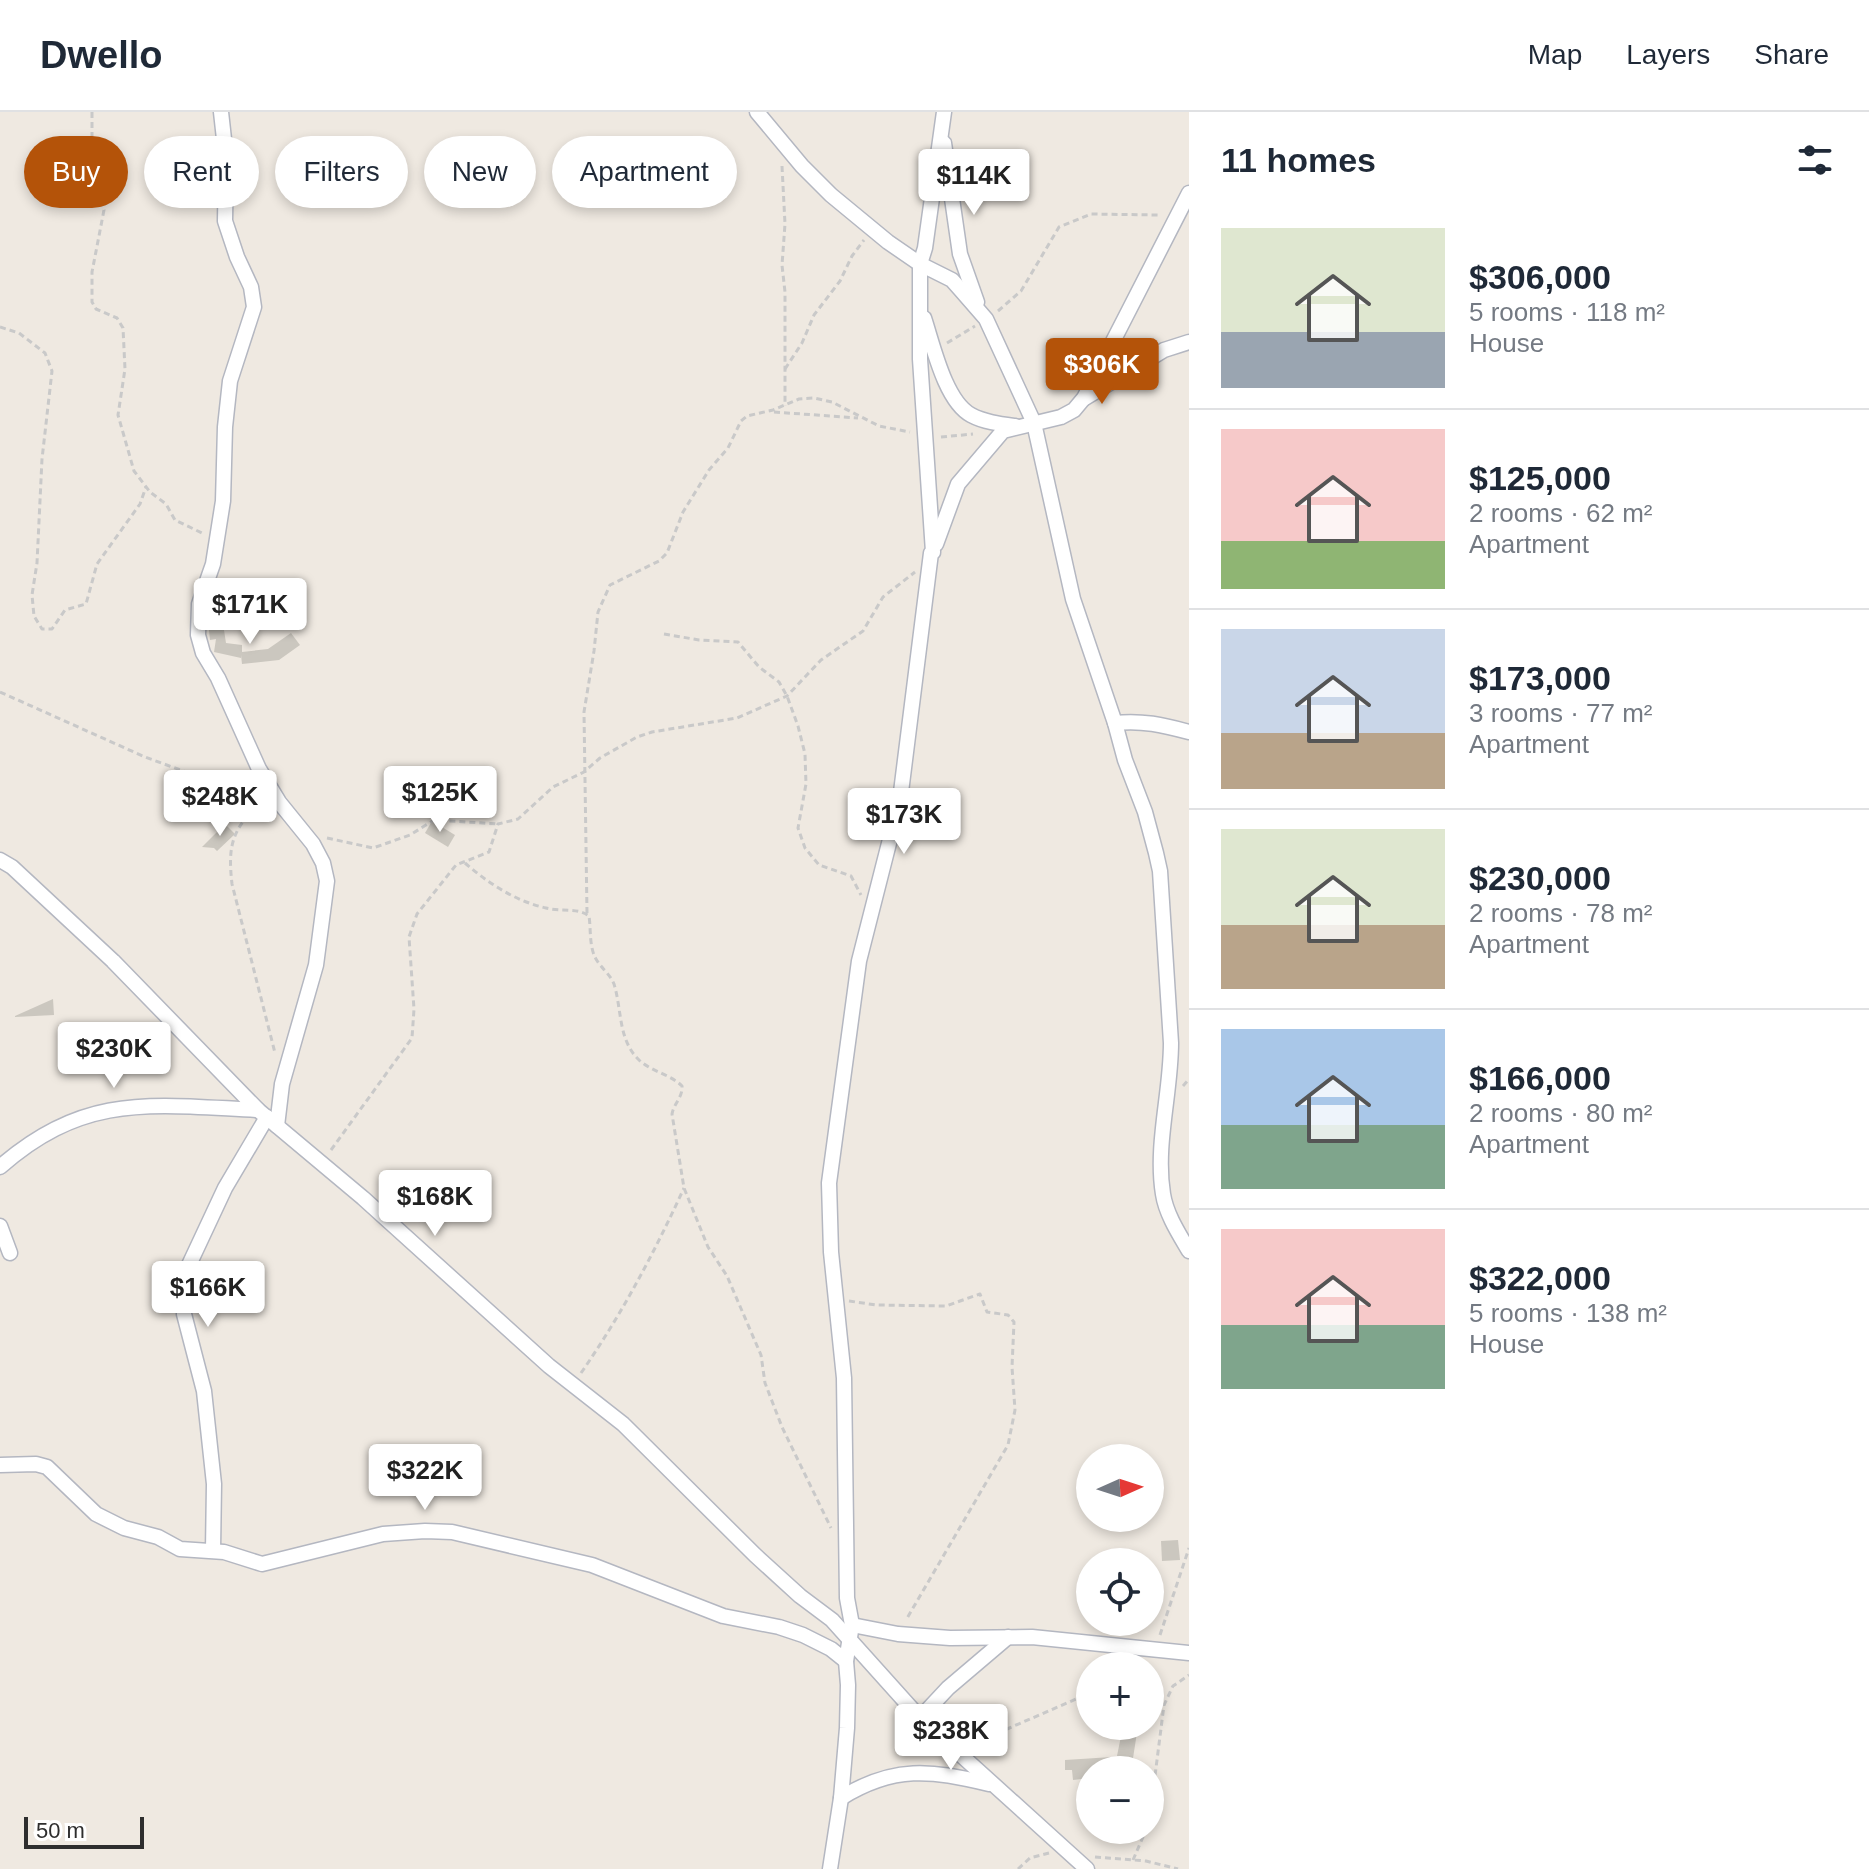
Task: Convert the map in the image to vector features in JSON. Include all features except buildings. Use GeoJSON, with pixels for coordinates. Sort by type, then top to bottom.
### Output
{"type":"FeatureCollection","features":[{"type":"Feature","properties":{"kind":"street"},"geometry":{"type":"LineString","coordinates":[[213,1550],[214,1484],[204,1391],[184,1314],[184,1284],[189,1265],[225,1188],[268,1117],[282,1084],[309,994],[327,898],[323,863],[259,769],[200,645],[199,604],[213,564],[223,501],[230,381],[254,307],[254,297],[225,221],[226,157],[221,112]]}},
{"type":"Feature","properties":{"kind":"street"},"geometry":{"type":"LineString","coordinates":[[757,112],[831,195],[920,264],[952,280],[983,317]]}},
{"type":"Feature","properties":{"kind":"street"},"geometry":{"type":"LineString","coordinates":[[830,1869],[841,1798],[847,1728],[846,1661],[852,1632],[847,1598],[844,1378],[831,1252],[829,1183],[859,961],[900,800],[931,557],[927,435],[920,359],[920,264],[925,248],[943,119]]}},
{"type":"Feature","properties":{"kind":"street"},"geometry":{"type":"LineString","coordinates":[[943,119],[960,254],[983,317],[1034,423],[1064,566],[1125,760],[1145,812],[1160,871],[1171,1043],[1161,1166],[1163,1196],[1189,1251]]}},
{"type":"Feature","properties":{"kind":"street"},"geometry":{"type":"LineString","coordinates":[[931,557],[958,484],[1009,429],[1061,417],[1074,410],[1084,398],[1185,209],[1189,193]]}},
{"type":"Feature","properties":{"kind":"street"},"geometry":{"type":"LineString","coordinates":[[920,309],[957,404],[969,414],[1009,429]]}},
{"type":"Feature","properties":{"kind":"street"},"geometry":{"type":"LineString","coordinates":[[1084,398],[1164,350],[1189,342]]}},
{"type":"Feature","properties":{"kind":"street"},"geometry":{"type":"LineString","coordinates":[[1115,723],[1157,723],[1189,732]]}},
{"type":"Feature","properties":{"kind":"street"},"geometry":{"type":"LineString","coordinates":[[0,851],[6,863],[113,961],[268,1117],[538,1357],[623,1424],[755,1555],[852,1632],[920,1718],[1087,1869]]}},
{"type":"Feature","properties":{"kind":"street"},"geometry":{"type":"LineString","coordinates":[[0,1167],[41,1135],[83,1116],[151,1105],[268,1117]]}},
{"type":"Feature","properties":{"kind":"street"},"geometry":{"type":"LineString","coordinates":[[0,1226],[10,1253]]}},
{"type":"Feature","properties":{"kind":"street"},"geometry":{"type":"LineString","coordinates":[[0,1465],[42,1465],[96,1514],[158,1537],[180,1549],[213,1550],[262,1564],[383,1534],[452,1532],[592,1565],[723,1616],[803,1635],[831,1649],[846,1661]]}},
{"type":"Feature","properties":{"kind":"street"},"geometry":{"type":"LineString","coordinates":[[852,1632],[950,1638],[1032,1637],[1189,1653]]}},
{"type":"Feature","properties":{"kind":"street"},"geometry":{"type":"LineString","coordinates":[[920,1718],[948,1688],[1008,1637]]}},
{"type":"Feature","properties":{"kind":"street"},"geometry":{"type":"LineString","coordinates":[[841,1798],[866,1782],[925,1772],[994,1786]]}},
{"type":"Feature","properties":{"kind":"path"},"geometry":{"type":"LineString","coordinates":[[92,112],[92,172],[104,210],[92,272],[92,302],[96,309],[117,318],[123,328],[125,369],[118,415],[130,462],[146,487],[166,504],[178,523],[217,539]]}},
{"type":"Feature","properties":{"kind":"path"},"geometry":{"type":"LineString","coordinates":[[779,156],[783,169],[785,224],[782,265],[785,292],[785,406]]}},
{"type":"Feature","properties":{"kind":"path"},"geometry":{"type":"LineString","coordinates":[[935,350],[1021,291],[1059,227],[1091,214],[1147,217],[1185,209]]}},
{"type":"Feature","properties":{"kind":"path"},"geometry":{"type":"LineString","coordinates":[[785,369],[802,343],[814,315],[873,229]]}},
{"type":"Feature","properties":{"kind":"path"},"geometry":{"type":"LineString","coordinates":[[0,327],[19,333],[45,353],[52,371],[32,595],[34,616],[42,629],[54,628],[65,610],[81,607],[88,601],[97,564],[131,517],[146,487]]}},
{"type":"Feature","properties":{"kind":"path"},"geometry":{"type":"LineString","coordinates":[[847,1551],[829,1525],[782,1427],[765,1383],[761,1355],[727,1276],[708,1247],[684,1188],[672,1114],[682,1094],[682,1086],[639,1060],[631,1049],[622,1030],[613,981],[593,951],[587,913],[584,712],[598,612],[603,597],[615,580],[663,558],[683,512],[747,416],[799,399],[814,398],[832,402],[879,426],[927,435],[952,437],[1009,429]]}},
{"type":"Feature","properties":{"kind":"path"},"geometry":{"type":"LineString","coordinates":[[766,411],[862,419]]}},
{"type":"Feature","properties":{"kind":"path"},"geometry":{"type":"LineString","coordinates":[[306,834],[373,848],[410,835],[434,820],[498,824],[518,819],[553,787],[584,772],[600,758],[637,737],[737,718],[787,696],[821,660],[863,631],[883,597],[931,557]]}},
{"type":"Feature","properties":{"kind":"path"},"geometry":{"type":"LineString","coordinates":[[664,634],[738,642],[759,667],[779,682],[787,696],[805,754],[806,784],[798,828],[805,848],[819,865],[851,876],[871,907]]}},
{"type":"Feature","properties":{"kind":"path"},"geometry":{"type":"LineString","coordinates":[[0,692],[145,757],[216,783],[280,820]]}},
{"type":"Feature","properties":{"kind":"path"},"geometry":{"type":"LineString","coordinates":[[255,807],[239,824],[229,858],[232,884],[275,1057]]}},
{"type":"Feature","properties":{"kind":"path"},"geometry":{"type":"LineString","coordinates":[[322,1164],[412,1038],[409,937],[417,914],[452,870],[489,852],[498,824]]}},
{"type":"Feature","properties":{"kind":"path"},"geometry":{"type":"LineString","coordinates":[[464,862],[487,882],[533,904],[548,909],[587,913]]}},
{"type":"Feature","properties":{"kind":"path"},"geometry":{"type":"LineString","coordinates":[[573,1384],[611,1330],[657,1247],[684,1188]]}},
{"type":"Feature","properties":{"kind":"path"},"geometry":{"type":"LineString","coordinates":[[836,1299],[876,1305],[946,1306],[980,1294],[987,1312],[1008,1315],[1014,1322],[1013,1433],[898,1634]]}},
{"type":"Feature","properties":{"kind":"path"},"geometry":{"type":"LineString","coordinates":[[1152,1648],[1165,1626],[1174,1588],[1189,1548]]}},
{"type":"Feature","properties":{"kind":"path"},"geometry":{"type":"LineString","coordinates":[[1158,1756],[1164,1705],[1173,1686],[1189,1675]]}},
{"type":"Feature","properties":{"kind":"path"},"geometry":{"type":"LineString","coordinates":[[953,1748],[1076,1699]]}},
{"type":"Feature","properties":{"kind":"path"},"geometry":{"type":"LineString","coordinates":[[1133,1860],[1140,1844]]}},
{"type":"Feature","properties":{"kind":"path"},"geometry":{"type":"LineString","coordinates":[[1018,1869],[1030,1858],[1069,1853],[1178,1869]]}}]}
